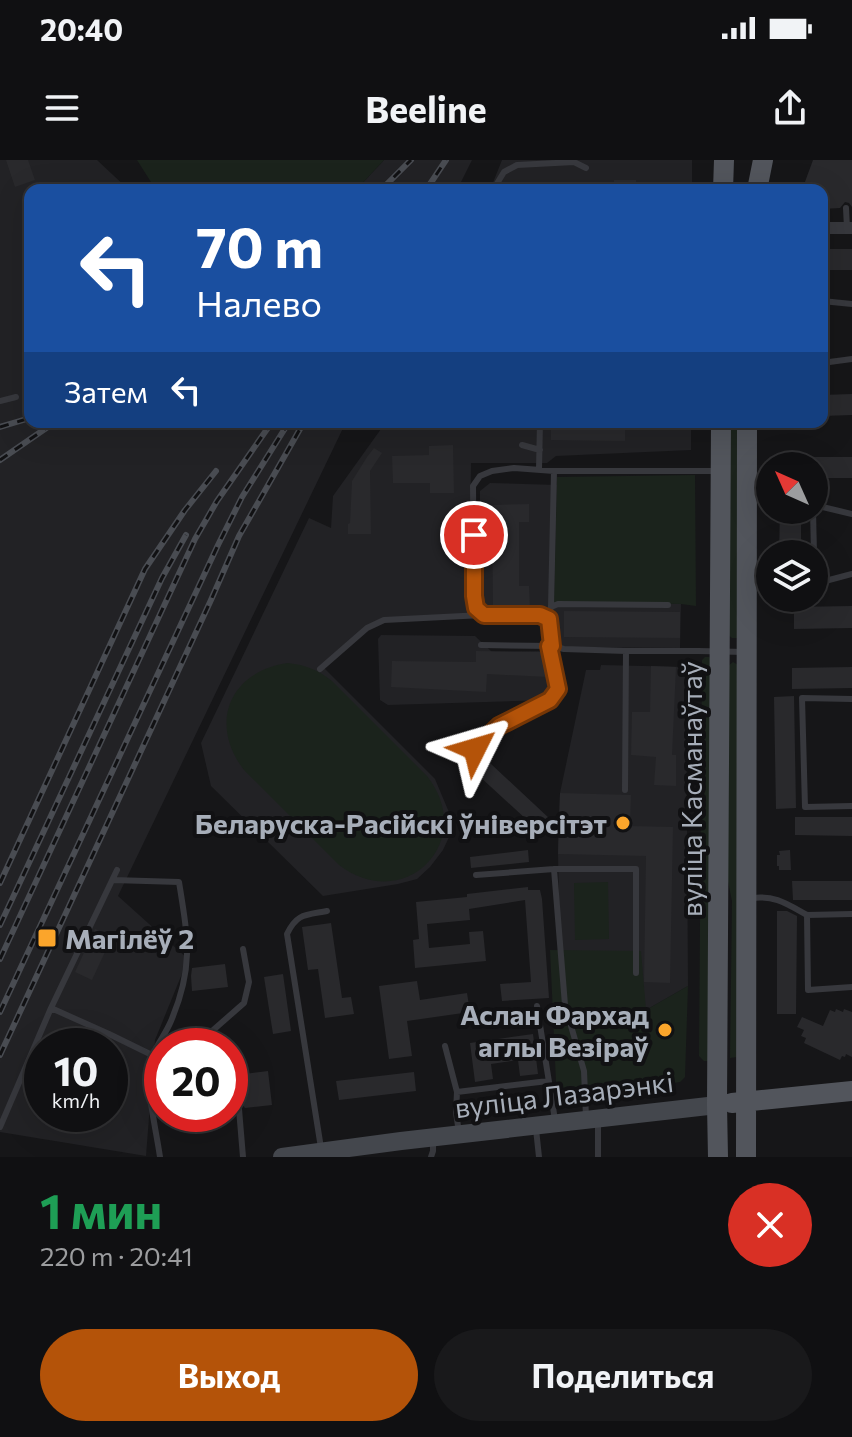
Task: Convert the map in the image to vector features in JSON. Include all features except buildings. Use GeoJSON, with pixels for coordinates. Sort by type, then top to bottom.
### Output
{"type":"FeatureCollection","features":[{"type":"Feature","properties":{"kind":"main road"},"geometry":{"type":"LineString","coordinates":[[723,184],[724,160]]}},
{"type":"Feature","properties":{"kind":"main road"},"geometry":{"type":"LineString","coordinates":[[749,160],[751,184]]}},
{"type":"Feature","properties":{"kind":"main road"},"geometry":{"type":"LineString","coordinates":[[758,184],[763,160]]}},
{"type":"Feature","properties":{"kind":"main road","name":"вуліца Касманаўтаў"},"geometry":{"type":"LineString","coordinates":[[718,1157],[721,428]]}},
{"type":"Feature","properties":{"kind":"main road","name":"вуліца Касманаўтаў"},"geometry":{"type":"LineString","coordinates":[[746,1157],[747,428]]}},
{"type":"Feature","properties":{"kind":"main road","name":"вуліца Лазарэнкі"},"geometry":{"type":"LineString","coordinates":[[282,1157],[433,1137],[852,1091]]}},
{"type":"Feature","properties":{"kind":"street"},"geometry":{"type":"LineString","coordinates":[[828,228],[850,228]]}},
{"type":"Feature","properties":{"kind":"lane"},"geometry":{"type":"LineString","coordinates":[[497,184],[504,172],[517,165],[574,162],[586,168]]}},
{"type":"Feature","properties":{"kind":"lane"},"geometry":{"type":"LineString","coordinates":[[846,208],[850,228]]}},
{"type":"Feature","properties":{"kind":"lane"},"geometry":{"type":"LineString","coordinates":[[828,302],[852,304]]}},
{"type":"Feature","properties":{"kind":"lane"},"geometry":{"type":"LineString","coordinates":[[828,362],[852,359]]}},
{"type":"Feature","properties":{"kind":"lane"},"geometry":{"type":"LineString","coordinates":[[0,401],[16,397]]}},
{"type":"Feature","properties":{"kind":"lane"},"geometry":{"type":"LineString","coordinates":[[539,469],[540,428]]}},
{"type":"Feature","properties":{"kind":"lane"},"geometry":{"type":"LineString","coordinates":[[522,445],[540,450]]}},
{"type":"Feature","properties":{"kind":"lane"},"geometry":{"type":"LineString","coordinates":[[484,615],[476,608],[474,596],[473,486],[480,476],[514,468],[554,471],[721,471]]}},
{"type":"Feature","properties":{"kind":"lane"},"geometry":{"type":"LineString","coordinates":[[475,749],[499,726],[550,700],[558,689],[550,646],[549,619],[554,471]]}},
{"type":"Feature","properties":{"kind":"lane"},"geometry":{"type":"LineString","coordinates":[[828,510],[852,514]]}},
{"type":"Feature","properties":{"kind":"lane"},"geometry":{"type":"LineString","coordinates":[[828,580],[852,574]]}},
{"type":"Feature","properties":{"kind":"lane"},"geometry":{"type":"LineString","coordinates":[[551,607],[558,604],[668,605]]}},
{"type":"Feature","properties":{"kind":"lane"},"geometry":{"type":"LineString","coordinates":[[320,669],[367,628],[384,620],[484,615],[540,615],[549,619]]}},
{"type":"Feature","properties":{"kind":"lane"},"geometry":{"type":"LineString","coordinates":[[481,645],[746,653]]}},
{"type":"Feature","properties":{"kind":"lane"},"geometry":{"type":"LineString","coordinates":[[625,790],[626,651]]}},
{"type":"Feature","properties":{"kind":"lane"},"geometry":{"type":"LineString","coordinates":[[852,699],[802,698],[805,807],[852,806]]}},
{"type":"Feature","properties":{"kind":"lane"},"geometry":{"type":"LineString","coordinates":[[476,875],[554,869],[636,869],[636,973]]}},
{"type":"Feature","properties":{"kind":"lane"},"geometry":{"type":"LineString","coordinates":[[554,869],[565,1005],[584,1071],[598,1157]]}},
{"type":"Feature","properties":{"kind":"lane"},"geometry":{"type":"LineString","coordinates":[[0,1127],[51,1008],[117,870]]}},
{"type":"Feature","properties":{"kind":"lane"},"geometry":{"type":"LineString","coordinates":[[113,880],[179,882],[188,966],[168,1028]]}},
{"type":"Feature","properties":{"kind":"lane"},"geometry":{"type":"LineString","coordinates":[[745,899],[768,897],[780,900],[807,915],[852,914]]}},
{"type":"Feature","properties":{"kind":"lane"},"geometry":{"type":"LineString","coordinates":[[321,1152],[287,934],[301,916],[327,911]]}},
{"type":"Feature","properties":{"kind":"lane"},"geometry":{"type":"LineString","coordinates":[[807,915],[808,990],[852,987]]}},
{"type":"Feature","properties":{"kind":"lane"},"geometry":{"type":"LineString","coordinates":[[216,1028],[244,1003],[249,982],[243,949]]}},
{"type":"Feature","properties":{"kind":"lane"},"geometry":{"type":"LineString","coordinates":[[537,1006],[556,1123]]}},
{"type":"Feature","properties":{"kind":"lane"},"geometry":{"type":"LineString","coordinates":[[51,1008],[144,1051]]}},
{"type":"Feature","properties":{"kind":"lane"},"geometry":{"type":"LineString","coordinates":[[445,1046],[457,1092],[459,1134]]}},
{"type":"Feature","properties":{"kind":"lane"},"geometry":{"type":"LineString","coordinates":[[457,1092],[548,1081]]}},
{"type":"Feature","properties":{"kind":"lane"},"geometry":{"type":"LineString","coordinates":[[535,1126],[539,1157]]}},
{"type":"Feature","properties":{"kind":"lane"},"geometry":{"type":"LineString","coordinates":[[157,1132],[160,1157]]}},
{"type":"Feature","properties":{"kind":"lane"},"geometry":{"type":"LineString","coordinates":[[241,1132],[243,1157]]}},
{"type":"Feature","properties":{"kind":"lane"},"geometry":{"type":"LineString","coordinates":[[431,1157],[433,1137]]}},
{"type":"Feature","properties":{"kind":"shaded area"},"geometry":{"type":"Polygon","coordinates":[[[0,160],[97,160],[123,184],[24,184],[24,428],[343,428],[118,896],[188,959],[160,1028],[144,1028],[144,1132],[148,1132],[146,1156],[0,1132],[0,160]]]}},
{"type":"Feature","properties":{"kind":"shaded area"},"geometry":{"type":"Polygon","coordinates":[[[137,160],[384,160],[362,184],[152,184],[137,160]]]}},
{"type":"Feature","properties":{"kind":"shaded area"},"geometry":{"type":"Polygon","coordinates":[[[384,160],[472,160],[460,184],[362,184],[384,160]]]}},
{"type":"Feature","properties":{"kind":"shaded area"},"geometry":{"type":"Polygon","coordinates":[[[502,160],[692,160],[692,184],[492,184],[502,160]]]}},
{"type":"Feature","properties":{"kind":"shaded area"},"geometry":{"type":"Polygon","coordinates":[[[382,428],[691,428],[691,450],[556,456],[547,463],[471,463],[469,618],[384,621],[368,629],[324,668],[435,779],[451,817],[450,835],[443,850],[417,879],[323,896],[211,786],[201,743],[309,518],[331,528],[333,496],[382,428]]]}},
{"type":"Feature","properties":{"kind":"shaded area"},"geometry":{"type":"Polygon","coordinates":[[[730,428],[740,428],[737,638],[728,635],[730,428]]]}},
{"type":"Feature","properties":{"kind":"shaded area"},"geometry":{"type":"Polygon","coordinates":[[[695,475],[696,606],[554,602],[557,477],[695,475]]]}},
{"type":"Feature","properties":{"kind":"shaded area"},"geometry":{"type":"Polygon","coordinates":[[[490,483],[557,485],[554,602],[681,604],[680,648],[553,647],[554,603],[540,615],[484,615],[480,602],[480,491],[490,483]]]}},
{"type":"Feature","properties":{"kind":"shaded area"},"geometry":{"type":"Polygon","coordinates":[[[381,635],[475,636],[492,652],[548,651],[547,700],[388,705],[380,700],[378,639],[381,635]]]}},
{"type":"Feature","properties":{"kind":"shaded area"},"geometry":{"type":"Polygon","coordinates":[[[705,657],[713,660],[710,1061],[704,1061],[699,1056],[702,660],[705,657]]]}},
{"type":"Feature","properties":{"kind":"shaded area"},"geometry":{"type":"Polygon","coordinates":[[[733,662],[740,666],[737,1057],[730,1058],[732,901],[727,877],[728,666],[733,662]]]}},
{"type":"Feature","properties":{"kind":"shaded area"},"geometry":{"type":"Polygon","coordinates":[[[288,663],[312,669],[332,681],[427,776],[441,801],[444,824],[439,846],[427,864],[409,876],[388,881],[364,878],[339,865],[244,770],[233,752],[227,718],[239,688],[252,676],[288,663]]]}},
{"type":"Feature","properties":{"kind":"shaded area","name":"Беларуска-Расійскі ўніверсітэт"},"geometry":{"type":"Polygon","coordinates":[[[601,665],[686,667],[688,986],[646,1010],[561,1001],[560,793],[586,670],[600,670],[601,665]]]}},
{"type":"Feature","properties":{"kind":"shaded area"},"geometry":{"type":"Polygon","coordinates":[[[608,882],[609,939],[575,940],[574,883],[608,882]]]}},
{"type":"Feature","properties":{"kind":"shaded area"},"geometry":{"type":"Polygon","coordinates":[[[550,950],[641,951],[646,1010],[688,986],[685,1077],[680,1082],[557,1103],[550,950]]]}},
{"type":"Feature","properties":{"kind":"railway"},"geometry":{"type":"LineString","coordinates":[[387,184],[411,160]]}},
{"type":"Feature","properties":{"kind":"railway"},"geometry":{"type":"LineString","coordinates":[[430,184],[446,160]]}},
{"type":"Feature","properties":{"kind":"railway"},"geometry":{"type":"LineString","coordinates":[[0,427],[24,420]]}},
{"type":"Feature","properties":{"kind":"railway"},"geometry":{"type":"LineString","coordinates":[[0,460],[46,428]]}},
{"type":"Feature","properties":{"kind":"railway"},"geometry":{"type":"LineString","coordinates":[[0,959],[195,539],[217,501],[268,428]]}},
{"type":"Feature","properties":{"kind":"railway"},"geometry":{"type":"LineString","coordinates":[[0,1012],[218,545],[242,497],[285,428]]}},
{"type":"Feature","properties":{"kind":"railway"},"geometry":{"type":"LineString","coordinates":[[0,1055],[239,536],[301,428]]}},
{"type":"Feature","properties":{"kind":"railway"},"geometry":{"type":"LineString","coordinates":[[0,883],[145,569],[216,471]]}},
{"type":"Feature","properties":{"kind":"railway"},"geometry":{"type":"LineString","coordinates":[[0,925],[162,578],[186,535]]}},
{"type":"Feature","properties":{"kind":"place","name":"Беларуска-Расійскі ўніверсітэт"},"geometry":{"type":"Point","coordinates":[623,823]}},
{"type":"Feature","properties":{"kind":"place","name":"Магілёў 2"},"geometry":{"type":"Point","coordinates":[47,938]}},
{"type":"Feature","properties":{"kind":"place","name":"Аслан Фархад аглы Везіраў"},"geometry":{"type":"Point","coordinates":[665,1030]}},
{"type":"Feature","properties":{"kind":"route"},"geometry":{"type":"LineString","coordinates":[[474,535],[476,608],[484,615],[540,615],[549,619],[552,646],[549,646],[558,689],[550,700],[499,726],[475,749]]}}]}
